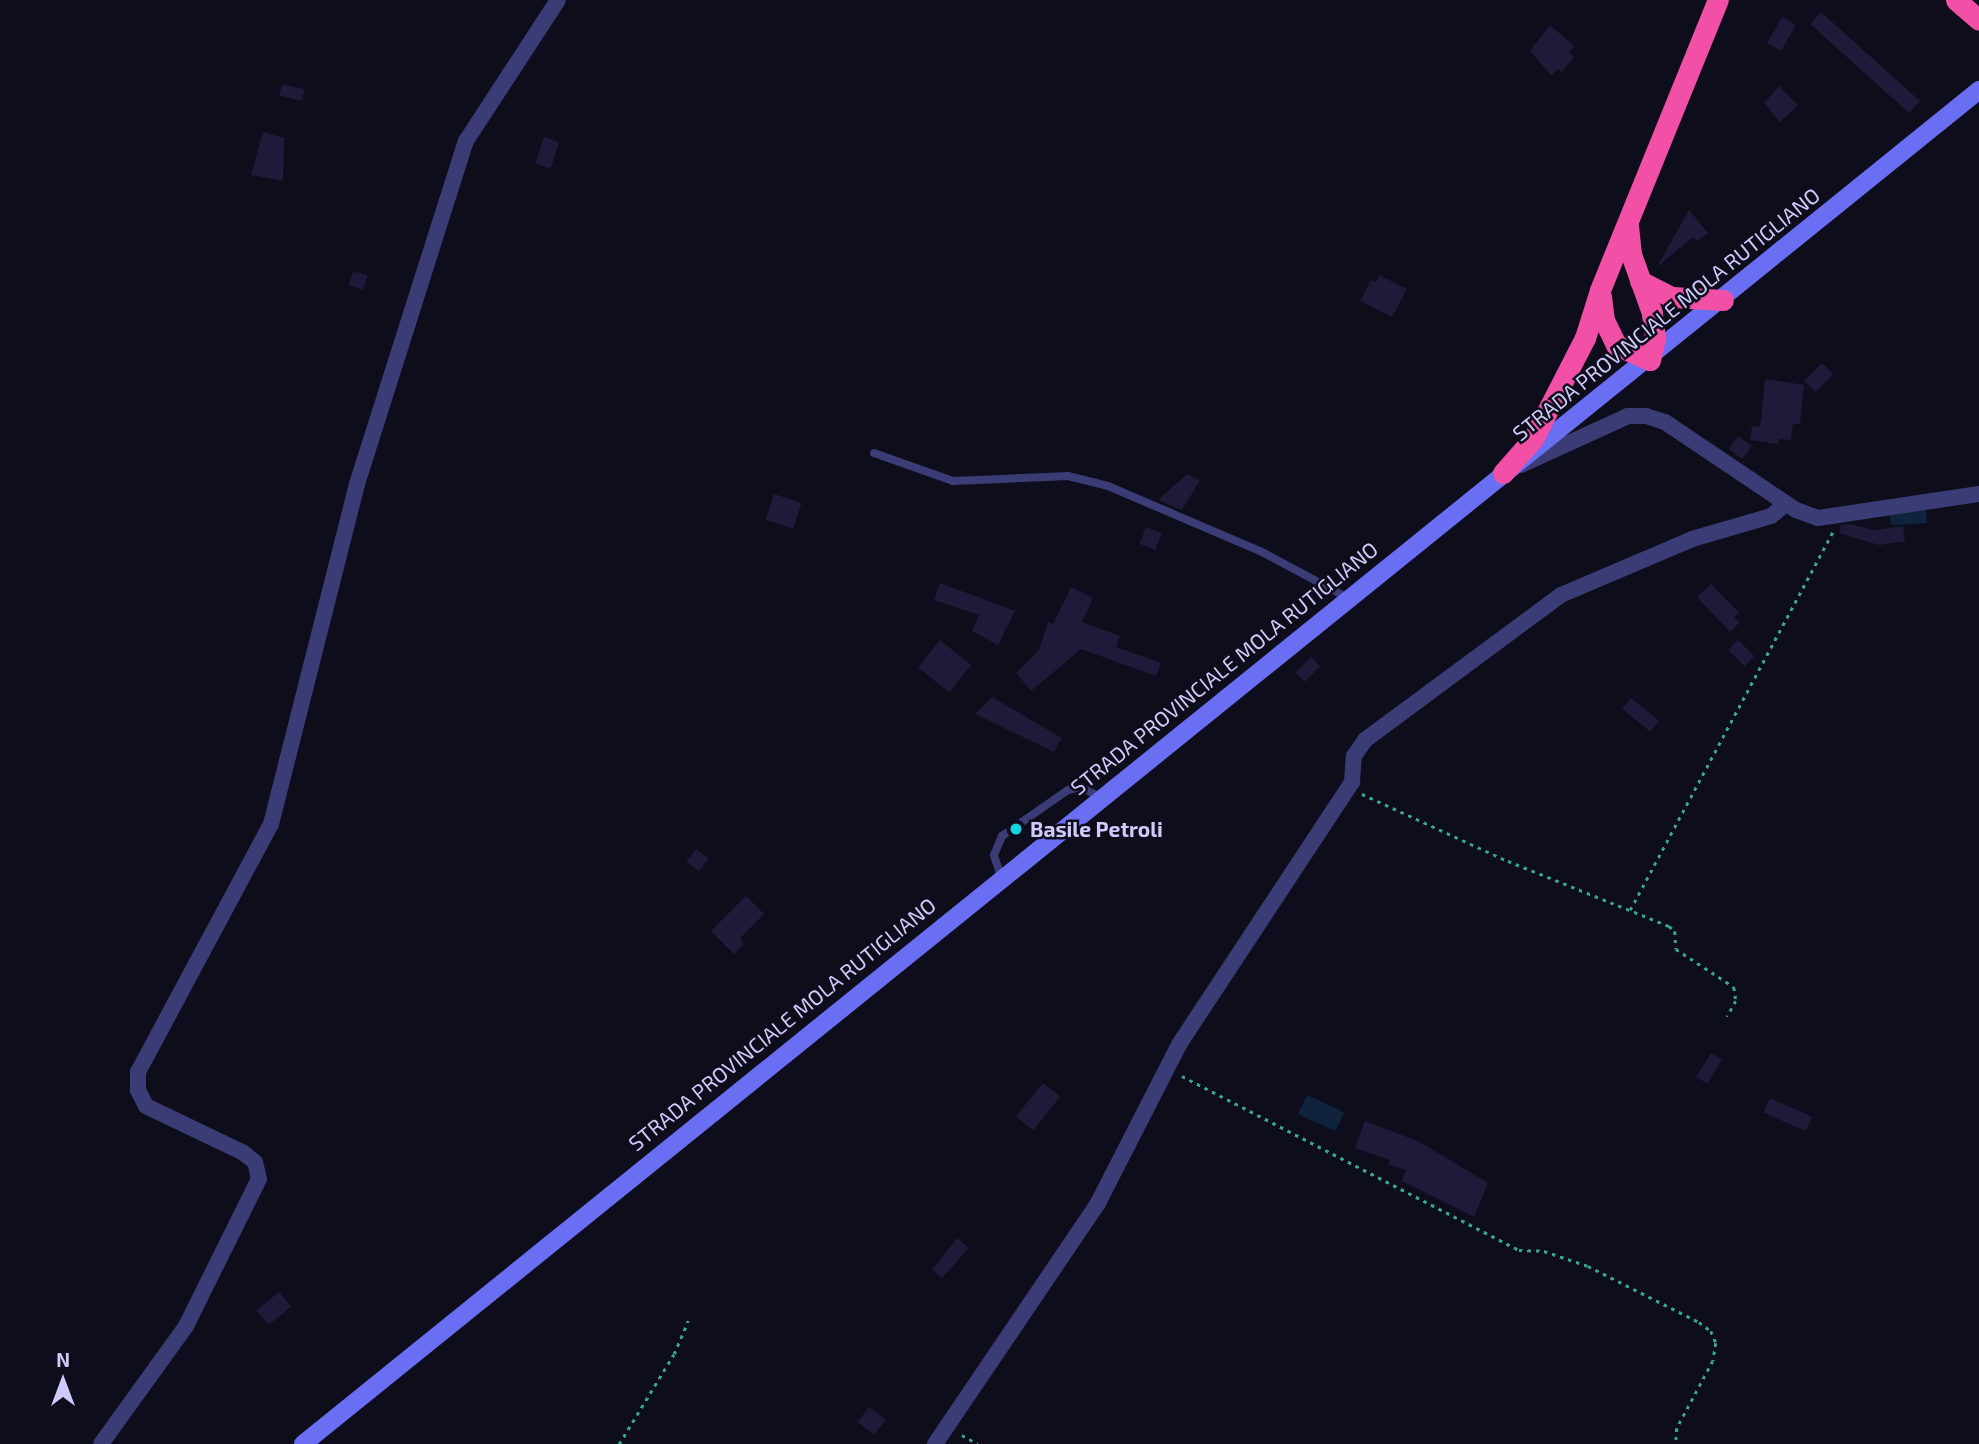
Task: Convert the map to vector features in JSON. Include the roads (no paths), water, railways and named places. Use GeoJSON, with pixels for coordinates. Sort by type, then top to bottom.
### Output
{"type":"FeatureCollection","features":[{"type":"Feature","properties":{"kind":"highway"},"geometry":{"type":"LineString","coordinates":[[1503,473],[1533,439],[1560,392],[1585,338],[1600,290],[1718,0]]}},
{"type":"Feature","properties":{"kind":"highway"},"geometry":{"type":"LineString","coordinates":[[1956,0],[1976,17]]}},
{"type":"Feature","properties":{"kind":"highway"},"geometry":{"type":"LineString","coordinates":[[1600,290],[1604,320],[1616,345],[1650,360],[1656,338],[1628,225]]}},
{"type":"Feature","properties":{"kind":"highway"},"geometry":{"type":"LineString","coordinates":[[1640,281],[1672,297],[1723,300]]}},
{"type":"Feature","properties":{"kind":"main road","name":"STRADA PROVINCIALE MOLA RUTIGLIANO"},"geometry":{"type":"LineString","coordinates":[[303,1444],[1100,797],[1503,473],[1650,360],[1979,90]]}},
{"type":"Feature","properties":{"kind":"street"},"geometry":{"type":"LineString","coordinates":[[101,1444],[186,1326],[259,1179],[255,1162],[242,1152],[146,1106],[138,1090],[138,1072],[271,824],[357,484],[466,141],[558,0]]}},
{"type":"Feature","properties":{"kind":"street"},"geometry":{"type":"LineString","coordinates":[[1503,473],[1628,416],[1646,416],[1665,422],[1786,504],[1818,518],[1979,494]]}},
{"type":"Feature","properties":{"kind":"street"},"geometry":{"type":"LineString","coordinates":[[935,1444],[1098,1203],[1167,1068],[1348,788],[1354,757],[1364,740],[1561,595],[1692,539],[1771,516],[1786,504]]}},
{"type":"Feature","properties":{"kind":"lane"},"geometry":{"type":"LineString","coordinates":[[874,453],[953,481],[1068,476],[1108,485],[1262,552],[1348,598]]}},
{"type":"Feature","properties":{"kind":"lane"},"geometry":{"type":"LineString","coordinates":[[1001,877],[994,855],[1002,836],[1068,790],[1081,787],[1100,797]]}},
{"type":"Feature","properties":{"kind":"water"},"geometry":{"type":"Polygon","coordinates":[[[1926,510],[1927,523],[1891,525],[1890,513],[1926,510]]]}},
{"type":"Feature","properties":{"kind":"water"},"geometry":{"type":"Polygon","coordinates":[[[1307,1095],[1344,1112],[1335,1131],[1298,1114],[1307,1095]]]}},
{"type":"Feature","properties":{"kind":"place","name":"Basile Petroli"},"geometry":{"type":"Point","coordinates":[1016,829]}}]}
